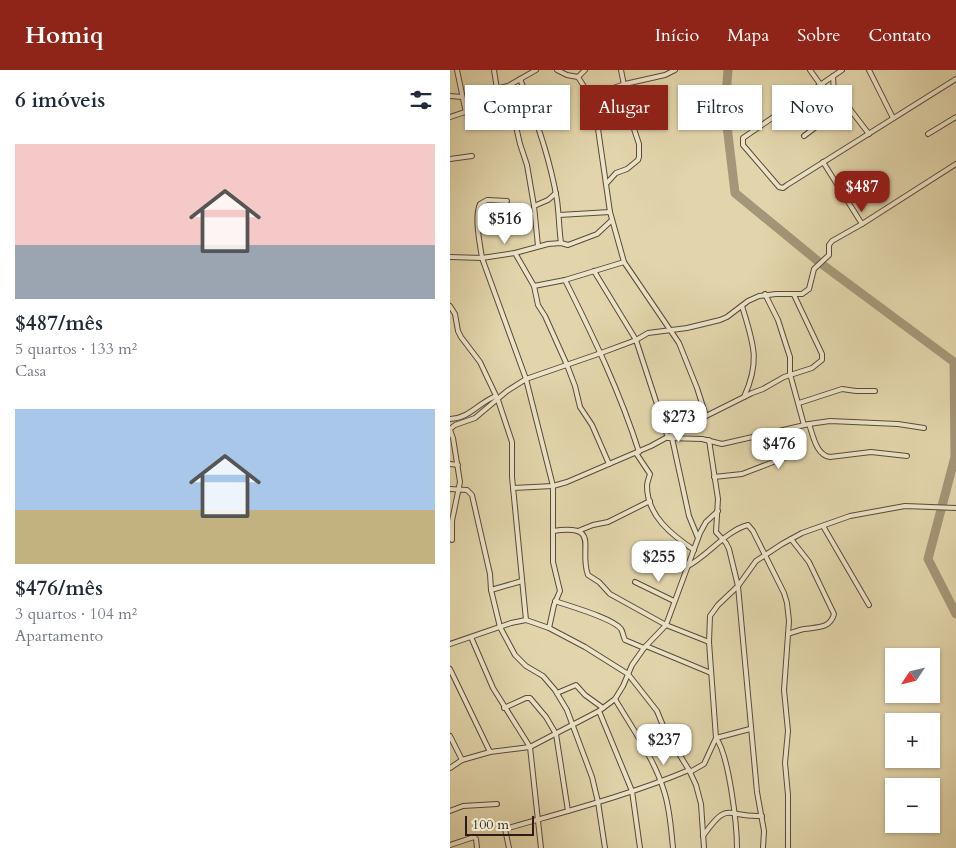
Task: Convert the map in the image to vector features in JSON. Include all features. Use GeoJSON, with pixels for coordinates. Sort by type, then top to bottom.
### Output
{"type":"FeatureCollection","features":[{"type":"Feature","properties":{"kind":"street"},"geometry":{"type":"LineString","coordinates":[[457,70],[465,108]]}},
{"type":"Feature","properties":{"kind":"street"},"geometry":{"type":"LineString","coordinates":[[494,70],[496,85]]}},
{"type":"Feature","properties":{"kind":"street"},"geometry":{"type":"LineString","coordinates":[[509,85],[536,70]]}},
{"type":"Feature","properties":{"kind":"street"},"geometry":{"type":"LineString","coordinates":[[557,70],[566,75],[578,77],[583,85]]}},
{"type":"Feature","properties":{"kind":"street"},"geometry":{"type":"LineString","coordinates":[[578,77],[585,70]]}},
{"type":"Feature","properties":{"kind":"street"},"geometry":{"type":"LineString","coordinates":[[606,184],[616,173],[627,169],[639,157],[639,144],[631,120],[621,70]]}},
{"type":"Feature","properties":{"kind":"street"},"geometry":{"type":"LineString","coordinates":[[622,85],[665,75],[675,70]]}},
{"type":"Feature","properties":{"kind":"street"},"geometry":{"type":"LineString","coordinates":[[810,70],[820,84]]}},
{"type":"Feature","properties":{"kind":"street"},"geometry":{"type":"LineString","coordinates":[[841,70],[743,138],[742,143],[781,188],[956,79]]}},
{"type":"Feature","properties":{"kind":"street"},"geometry":{"type":"LineString","coordinates":[[869,70],[893,118]]}},
{"type":"Feature","properties":{"kind":"street"},"geometry":{"type":"LineString","coordinates":[[833,76],[834,85]]}},
{"type":"Feature","properties":{"kind":"street"},"geometry":{"type":"LineString","coordinates":[[520,79],[544,145],[556,193],[561,243]]}},
{"type":"Feature","properties":{"kind":"street"},"geometry":{"type":"LineString","coordinates":[[450,96],[462,97]]}},
{"type":"Feature","properties":{"kind":"street"},"geometry":{"type":"LineString","coordinates":[[450,117],[465,112]]}},
{"type":"Feature","properties":{"kind":"street"},"geometry":{"type":"LineString","coordinates":[[852,112],[869,134]]}},
{"type":"Feature","properties":{"kind":"street"},"geometry":{"type":"LineString","coordinates":[[928,134],[956,117]]}},
{"type":"Feature","properties":{"kind":"street"},"geometry":{"type":"LineString","coordinates":[[517,130],[527,165],[538,246]]}},
{"type":"Feature","properties":{"kind":"street"},"geometry":{"type":"LineString","coordinates":[[598,130],[610,212],[624,262],[671,330],[686,357],[706,416]]}},
{"type":"Feature","properties":{"kind":"street"},"geometry":{"type":"LineString","coordinates":[[804,136],[812,130]]}},
{"type":"Feature","properties":{"kind":"street"},"geometry":{"type":"LineString","coordinates":[[450,159],[472,156]]}},
{"type":"Feature","properties":{"kind":"street"},"geometry":{"type":"LineString","coordinates":[[823,162],[862,224]]}},
{"type":"Feature","properties":{"kind":"street"},"geometry":{"type":"LineString","coordinates":[[452,540],[452,521],[460,482],[450,429],[455,425],[475,418],[497,398],[526,379],[602,353],[636,340],[648,333],[695,327],[720,320],[755,298],[765,294],[802,294],[809,289],[814,269],[830,255],[830,242],[862,224],[956,164]]}},
{"type":"Feature","properties":{"kind":"street"},"geometry":{"type":"LineString","coordinates":[[534,206],[548,200],[556,193]]}},
{"type":"Feature","properties":{"kind":"street"},"geometry":{"type":"LineString","coordinates":[[507,201],[487,200],[480,204],[478,207],[479,239],[482,258],[526,379],[553,486],[553,562],[560,591],[555,601],[548,628]]}},
{"type":"Feature","properties":{"kind":"street"},"geometry":{"type":"LineString","coordinates":[[548,200],[557,201]]}},
{"type":"Feature","properties":{"kind":"street"},"geometry":{"type":"LineString","coordinates":[[559,215],[610,212]]}},
{"type":"Feature","properties":{"kind":"street"},"geometry":{"type":"LineString","coordinates":[[450,257],[482,258],[515,253],[538,246],[561,243],[568,245],[597,234],[612,220]]}},
{"type":"Feature","properties":{"kind":"street"},"geometry":{"type":"LineString","coordinates":[[515,253],[534,286],[538,305],[545,316],[567,365],[580,407],[592,425],[609,464]]}},
{"type":"Feature","properties":{"kind":"street"},"geometry":{"type":"LineString","coordinates":[[534,286],[565,280],[624,262]]}},
{"type":"Feature","properties":{"kind":"street"},"geometry":{"type":"LineString","coordinates":[[594,271],[636,340],[670,438],[689,516],[698,538]]}},
{"type":"Feature","properties":{"kind":"street"},"geometry":{"type":"LineString","coordinates":[[565,280],[602,353],[626,410],[637,452],[650,474],[647,487],[654,511],[665,527],[694,550]]}},
{"type":"Feature","properties":{"kind":"street"},"geometry":{"type":"LineString","coordinates":[[765,294],[782,332],[790,357],[790,374],[799,403],[820,453],[830,457],[871,452],[907,456]]}},
{"type":"Feature","properties":{"kind":"street"},"geometry":{"type":"LineString","coordinates":[[799,304],[802,294]]}},
{"type":"Feature","properties":{"kind":"street"},"geometry":{"type":"LineString","coordinates":[[513,488],[553,486],[567,482],[670,438],[706,416],[790,374],[812,368],[820,363],[823,358],[794,295]]}},
{"type":"Feature","properties":{"kind":"street"},"geometry":{"type":"LineString","coordinates":[[450,306],[456,314],[458,331],[461,337],[480,362],[497,398],[512,442],[513,488],[526,620]]}},
{"type":"Feature","properties":{"kind":"street"},"geometry":{"type":"LineString","coordinates":[[742,306],[754,346],[752,378],[744,397]]}},
{"type":"Feature","properties":{"kind":"street"},"geometry":{"type":"LineString","coordinates":[[799,403],[842,389],[875,391]]}},
{"type":"Feature","properties":{"kind":"street"},"geometry":{"type":"LineString","coordinates":[[450,419],[463,417],[484,402],[497,398]]}},
{"type":"Feature","properties":{"kind":"street"},"geometry":{"type":"LineString","coordinates":[[670,438],[708,440],[722,444],[830,421],[924,428]]}},
{"type":"Feature","properties":{"kind":"street"},"geometry":{"type":"LineString","coordinates":[[714,477],[742,474],[789,456],[788,444],[776,432]]}},
{"type":"Feature","properties":{"kind":"street"},"geometry":{"type":"LineString","coordinates":[[708,440],[718,499],[716,532],[729,549],[738,586],[750,730],[757,792],[764,831],[764,848]]}},
{"type":"Feature","properties":{"kind":"street"},"geometry":{"type":"LineString","coordinates":[[450,464],[458,465]]}},
{"type":"Feature","properties":{"kind":"street"},"geometry":{"type":"LineString","coordinates":[[450,490],[459,489],[470,492],[474,501],[490,574],[491,590],[500,627],[509,646],[520,662],[543,676],[557,693],[567,710],[592,777],[605,848]]}},
{"type":"Feature","properties":{"kind":"street"},"geometry":{"type":"LineString","coordinates":[[553,531],[578,530],[608,522],[650,501]]}},
{"type":"Feature","properties":{"kind":"street"},"geometry":{"type":"LineString","coordinates":[[737,848],[734,812],[723,752],[716,738],[708,642],[710,616],[718,605],[738,586],[750,567],[764,555],[791,539],[850,516],[905,506],[956,508]]}},
{"type":"Feature","properties":{"kind":"street"},"geometry":{"type":"LineString","coordinates":[[450,768],[462,760],[490,752],[530,747],[601,710],[615,699],[645,647],[666,625],[698,538],[706,522],[718,511]]}},
{"type":"Feature","properties":{"kind":"street"},"geometry":{"type":"LineString","coordinates":[[686,567],[710,552],[722,540],[748,525],[754,531],[787,603],[788,634],[784,690],[788,731],[785,764],[788,795],[788,848]]}},
{"type":"Feature","properties":{"kind":"street"},"geometry":{"type":"LineString","coordinates":[[823,526],[870,605]]}},
{"type":"Feature","properties":{"kind":"street"},"geometry":{"type":"LineString","coordinates":[[578,530],[585,539],[587,571],[590,578],[599,582],[610,594],[666,625],[708,642]]}},
{"type":"Feature","properties":{"kind":"street"},"geometry":{"type":"LineString","coordinates":[[788,634],[802,629],[826,626],[833,619],[834,614],[809,562],[791,539]]}},
{"type":"Feature","properties":{"kind":"street"},"geometry":{"type":"LineString","coordinates":[[491,590],[522,581]]}},
{"type":"Feature","properties":{"kind":"street"},"geometry":{"type":"LineString","coordinates":[[635,582],[674,601]]}},
{"type":"Feature","properties":{"kind":"street"},"geometry":{"type":"LineString","coordinates":[[555,601],[594,614],[616,624],[625,640],[711,673]]}},
{"type":"Feature","properties":{"kind":"street"},"geometry":{"type":"LineString","coordinates":[[450,644],[526,620],[548,628],[585,647],[628,674],[657,712],[696,784],[701,804],[704,848]]}},
{"type":"Feature","properties":{"kind":"street"},"geometry":{"type":"LineString","coordinates":[[471,637],[484,669],[504,708],[530,747],[542,848]]}},
{"type":"Feature","properties":{"kind":"street"},"geometry":{"type":"LineString","coordinates":[[450,669],[490,752]]}},
{"type":"Feature","properties":{"kind":"street"},"geometry":{"type":"LineString","coordinates":[[557,693],[576,686],[601,710],[632,791],[640,848]]}},
{"type":"Feature","properties":{"kind":"street"},"geometry":{"type":"LineString","coordinates":[[504,708],[530,698],[546,717],[556,734],[568,811]]}},
{"type":"Feature","properties":{"kind":"street"},"geometry":{"type":"LineString","coordinates":[[615,699],[644,748],[661,782],[668,807],[673,848]]}},
{"type":"Feature","properties":{"kind":"street"},"geometry":{"type":"LineString","coordinates":[[716,738],[750,730]]}},
{"type":"Feature","properties":{"kind":"street"},"geometry":{"type":"LineString","coordinates":[[450,736],[462,760]]}},
{"type":"Feature","properties":{"kind":"street"},"geometry":{"type":"LineString","coordinates":[[509,848],[506,829],[598,802],[690,771],[704,764],[716,738]]}},
{"type":"Feature","properties":{"kind":"street"},"geometry":{"type":"LineString","coordinates":[[450,811],[463,806],[498,804]]}},
{"type":"Feature","properties":{"kind":"street"},"geometry":{"type":"LineString","coordinates":[[703,836],[718,816],[725,813],[734,812],[747,816],[762,816]]}},
{"type":"Feature","properties":{"kind":"street"},"geometry":{"type":"LineString","coordinates":[[450,845],[474,837],[477,848]]}},
{"type":"Feature","properties":{"kind":"waterway"},"geometry":{"type":"LineString","coordinates":[[728,70],[725,109],[735,193],[819,262],[954,362],[955,457],[928,559],[956,614]]}}]}
